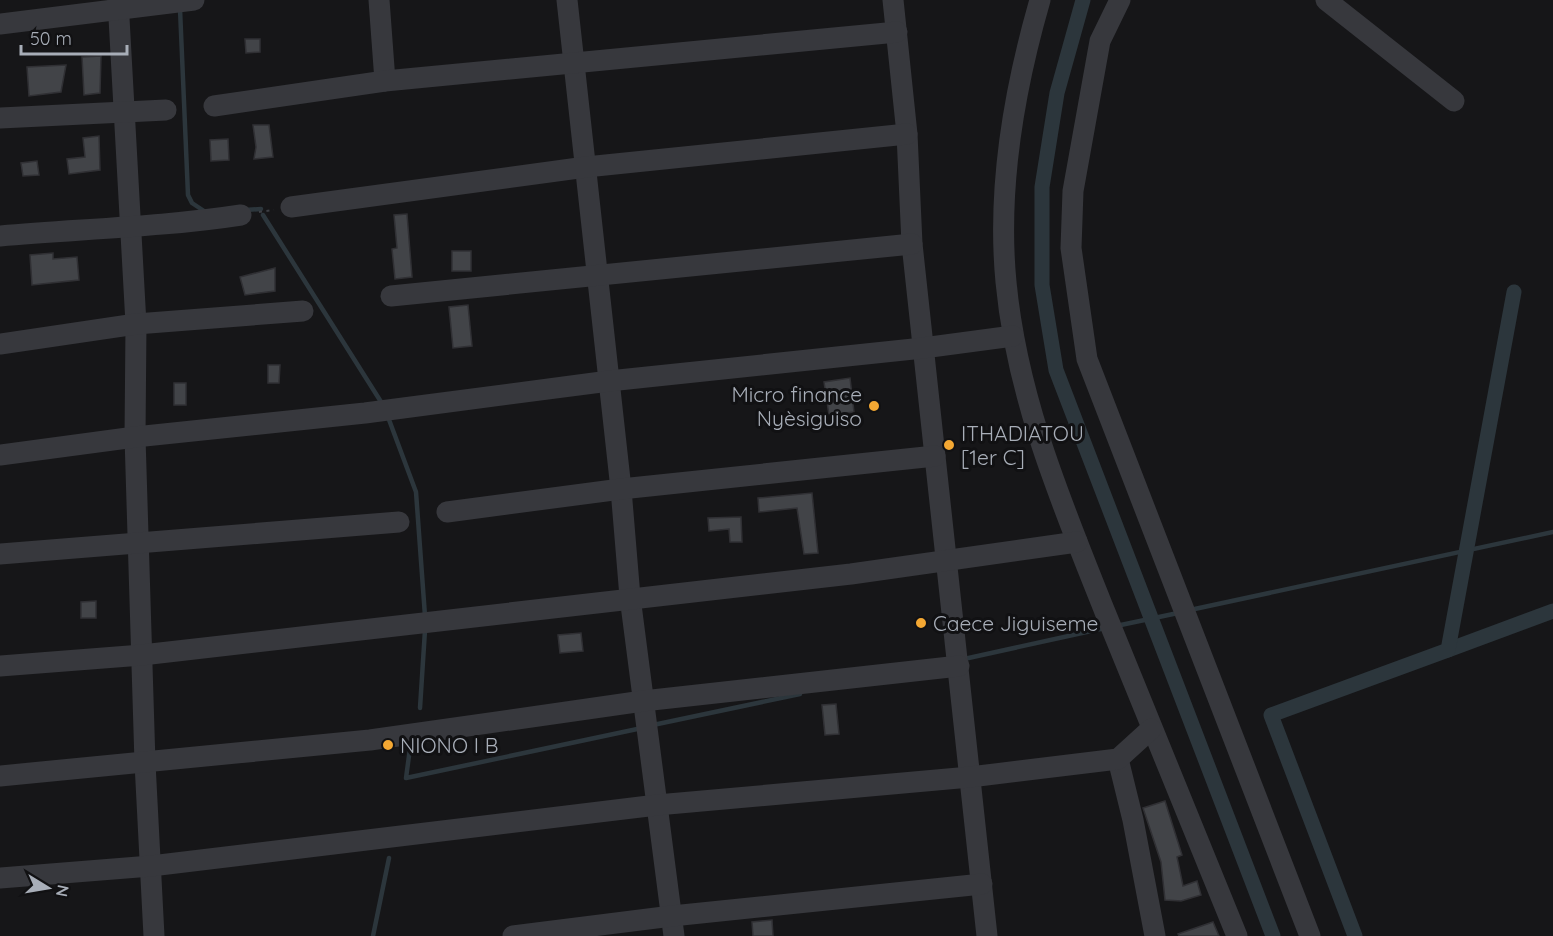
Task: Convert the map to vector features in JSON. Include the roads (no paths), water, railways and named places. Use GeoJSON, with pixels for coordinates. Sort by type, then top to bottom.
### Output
{"type":"FeatureCollection","features":[{"type":"Feature","properties":{"kind":"street"},"geometry":{"type":"LineString","coordinates":[[379,0],[385,81]]}},
{"type":"Feature","properties":{"kind":"street"},"geometry":{"type":"LineString","coordinates":[[567,0],[621,489],[630,597],[673,926]]}},
{"type":"Feature","properties":{"kind":"street"},"geometry":{"type":"LineString","coordinates":[[893,0],[907,134],[912,244],[987,936]]}},
{"type":"Feature","properties":{"kind":"street"},"geometry":{"type":"LineString","coordinates":[[1040,0],[1024,56],[1009,141],[1005,218],[1006,280],[1020,376],[1034,429],[1077,542],[1237,936]]}},
{"type":"Feature","properties":{"kind":"street"},"geometry":{"type":"LineString","coordinates":[[1120,0],[1100,41],[1073,191],[1071,248],[1087,359],[1310,936]]}},
{"type":"Feature","properties":{"kind":"street"},"geometry":{"type":"LineString","coordinates":[[1326,0],[1454,101]]}},
{"type":"Feature","properties":{"kind":"street"},"geometry":{"type":"LineString","coordinates":[[0,24],[119,4],[186,1]]}},
{"type":"Feature","properties":{"kind":"street"},"geometry":{"type":"LineString","coordinates":[[119,4],[136,324],[135,437],[138,544],[145,763],[154,936]]}},
{"type":"Feature","properties":{"kind":"street"},"geometry":{"type":"LineString","coordinates":[[214,106],[385,81],[897,32]]}},
{"type":"Feature","properties":{"kind":"street"},"geometry":{"type":"LineString","coordinates":[[0,118],[166,110]]}},
{"type":"Feature","properties":{"kind":"street"},"geometry":{"type":"LineString","coordinates":[[291,207],[586,167],[907,134]]}},
{"type":"Feature","properties":{"kind":"street"},"geometry":{"type":"LineString","coordinates":[[0,236],[130,225],[193,223],[241,215]]}},
{"type":"Feature","properties":{"kind":"street"},"geometry":{"type":"LineString","coordinates":[[391,296],[912,244]]}},
{"type":"Feature","properties":{"kind":"street"},"geometry":{"type":"LineString","coordinates":[[0,344],[136,324],[303,311]]}},
{"type":"Feature","properties":{"kind":"street"},"geometry":{"type":"LineString","coordinates":[[0,455],[135,437],[365,413],[609,381],[923,348],[1013,336]]}},
{"type":"Feature","properties":{"kind":"street"},"geometry":{"type":"LineString","coordinates":[[447,512],[621,489],[935,456]]}},
{"type":"Feature","properties":{"kind":"street"},"geometry":{"type":"LineString","coordinates":[[0,554],[399,522]]}},
{"type":"Feature","properties":{"kind":"street"},"geometry":{"type":"LineString","coordinates":[[0,666],[142,655],[630,597],[851,574],[1077,542]]}},
{"type":"Feature","properties":{"kind":"street"},"geometry":{"type":"LineString","coordinates":[[0,776],[370,740],[643,701],[958,666]]}},
{"type":"Feature","properties":{"kind":"street"},"geometry":{"type":"LineString","coordinates":[[0,878],[151,866],[657,805],[970,777],[1118,759],[1151,729]]}},
{"type":"Feature","properties":{"kind":"street"},"geometry":{"type":"LineString","coordinates":[[1118,759],[1133,820],[1155,936]]}},
{"type":"Feature","properties":{"kind":"street"},"geometry":{"type":"LineString","coordinates":[[513,936],[673,926],[982,884]]}},
{"type":"Feature","properties":{"kind":"waterway"},"geometry":{"type":"LineString","coordinates":[[1083,0],[1057,93],[1042,187],[1042,285],[1056,370],[1273,936]]}},
{"type":"Feature","properties":{"kind":"waterway"},"geometry":{"type":"LineString","coordinates":[[180,9],[188,195],[192,203],[204,211]]}},
{"type":"Feature","properties":{"kind":"waterway"},"geometry":{"type":"LineString","coordinates":[[245,210],[261,209]]}},
{"type":"Feature","properties":{"kind":"waterway"},"geometry":{"type":"LineString","coordinates":[[263,215],[383,405]]}},
{"type":"Feature","properties":{"kind":"waterway"},"geometry":{"type":"LineString","coordinates":[[1355,936],[1271,715],[1448,650],[1514,292]]}},
{"type":"Feature","properties":{"kind":"waterway"},"geometry":{"type":"LineString","coordinates":[[388,417],[416,492],[425,616]]}},
{"type":"Feature","properties":{"kind":"waterway"},"geometry":{"type":"LineString","coordinates":[[1190,610],[1553,532]]}},
{"type":"Feature","properties":{"kind":"waterway"},"geometry":{"type":"LineString","coordinates":[[1448,650],[1553,611]]}},
{"type":"Feature","properties":{"kind":"waterway"},"geometry":{"type":"LineString","coordinates":[[1116,626],[1178,613]]}},
{"type":"Feature","properties":{"kind":"waterway"},"geometry":{"type":"LineString","coordinates":[[964,659],[1105,628]]}},
{"type":"Feature","properties":{"kind":"waterway"},"geometry":{"type":"LineString","coordinates":[[420,708],[425,630]]}},
{"type":"Feature","properties":{"kind":"waterway"},"geometry":{"type":"LineString","coordinates":[[653,725],[800,694]]}},
{"type":"Feature","properties":{"kind":"waterway"},"geometry":{"type":"LineString","coordinates":[[411,741],[406,778],[642,728]]}},
{"type":"Feature","properties":{"kind":"waterway"},"geometry":{"type":"LineString","coordinates":[[373,936],[389,858]]}},
{"type":"Feature","properties":{"kind":"place","name":"Micro finance Nyèsiguiso"},"geometry":{"type":"Point","coordinates":[874,406]}},
{"type":"Feature","properties":{"kind":"place","name":"ITHADIATOU [1er C]"},"geometry":{"type":"Point","coordinates":[949,445]}},
{"type":"Feature","properties":{"kind":"place","name":"Caece Jiguiseme"},"geometry":{"type":"Point","coordinates":[921,623]}},
{"type":"Feature","properties":{"kind":"place","name":"NIONO I B"},"geometry":{"type":"Point","coordinates":[388,745]}}]}
